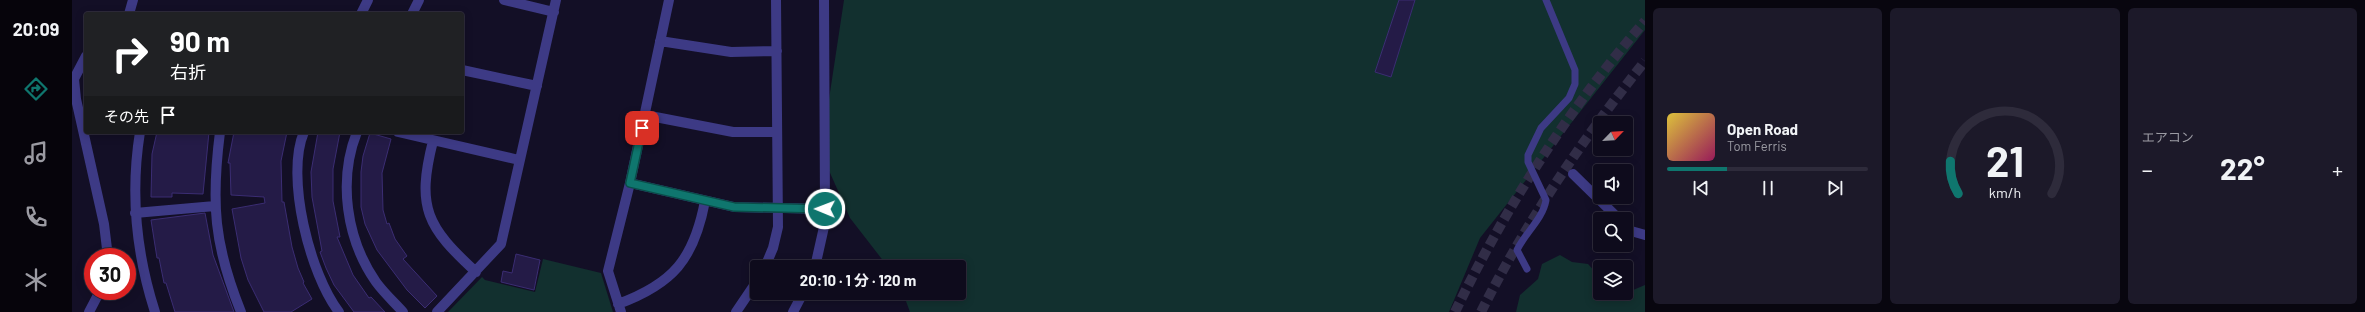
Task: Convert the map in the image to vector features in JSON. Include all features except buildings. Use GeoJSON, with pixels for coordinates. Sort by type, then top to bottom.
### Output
{"type":"FeatureCollection","features":[{"type":"Feature","properties":{"kind":"street"},"geometry":{"type":"LineString","coordinates":[[130,12],[133,0]]}},
{"type":"Feature","properties":{"kind":"street"},"geometry":{"type":"LineString","coordinates":[[362,12],[368,0]]}},
{"type":"Feature","properties":{"kind":"street"},"geometry":{"type":"LineString","coordinates":[[413,12],[419,0]]}},
{"type":"Feature","properties":{"kind":"street"},"geometry":{"type":"LineString","coordinates":[[504,0],[554,12]]}},
{"type":"Feature","properties":{"kind":"street"},"geometry":{"type":"LineString","coordinates":[[437,312],[501,244],[519,160],[538,86],[556,0]]}},
{"type":"Feature","properties":{"kind":"street"},"geometry":{"type":"LineString","coordinates":[[669,0],[630,183],[608,271],[619,308],[665,281],[681,263],[694,242],[705,201]]}},
{"type":"Feature","properties":{"kind":"street"},"geometry":{"type":"LineString","coordinates":[[768,260],[773,248],[778,227],[776,0]]}},
{"type":"Feature","properties":{"kind":"street"},"geometry":{"type":"LineString","coordinates":[[817,260],[824,227],[825,209],[824,0]]}},
{"type":"Feature","properties":{"kind":"street"},"geometry":{"type":"LineString","coordinates":[[660,41],[731,52],[777,51]]}},
{"type":"Feature","properties":{"kind":"street"},"geometry":{"type":"LineString","coordinates":[[84,60],[74,79],[76,100],[104,224],[107,248]]}},
{"type":"Feature","properties":{"kind":"street"},"geometry":{"type":"LineString","coordinates":[[464,70],[538,86]]}},
{"type":"Feature","properties":{"kind":"street"},"geometry":{"type":"LineString","coordinates":[[644,115],[733,132],[777,132]]}},
{"type":"Feature","properties":{"kind":"street"},"geometry":{"type":"LineString","coordinates":[[140,134],[135,164],[134,213],[139,252],[156,312]]}},
{"type":"Feature","properties":{"kind":"street"},"geometry":{"type":"LineString","coordinates":[[220,134],[215,174],[215,206],[219,241],[226,274],[241,312]]}},
{"type":"Feature","properties":{"kind":"street"},"geometry":{"type":"LineString","coordinates":[[304,134],[297,178],[302,224],[319,277],[337,311]]}},
{"type":"Feature","properties":{"kind":"street"},"geometry":{"type":"LineString","coordinates":[[356,134],[351,148],[347,178],[347,208],[353,233],[363,260],[376,282],[403,312]]}},
{"type":"Feature","properties":{"kind":"street"},"geometry":{"type":"LineString","coordinates":[[406,134],[519,160]]}},
{"type":"Feature","properties":{"kind":"street"},"geometry":{"type":"LineString","coordinates":[[433,141],[427,166],[425,190],[429,214],[438,233],[452,250],[476,272]]}},
{"type":"Feature","properties":{"kind":"street"},"geometry":{"type":"LineString","coordinates":[[1573,174],[1612,212]]}},
{"type":"Feature","properties":{"kind":"street"},"geometry":{"type":"LineString","coordinates":[[630,183],[734,207],[825,209]]}},
{"type":"Feature","properties":{"kind":"street"},"geometry":{"type":"LineString","coordinates":[[134,213],[215,206]]}},
{"type":"Feature","properties":{"kind":"street"},"geometry":{"type":"LineString","coordinates":[[1633,232],[1645,235]]}},
{"type":"Feature","properties":{"kind":"street"},"geometry":{"type":"LineString","coordinates":[[736,312],[750,291]]}},
{"type":"Feature","properties":{"kind":"street"},"geometry":{"type":"LineString","coordinates":[[89,312],[95,300]]}},
{"type":"Feature","properties":{"kind":"street"},"geometry":{"type":"LineString","coordinates":[[793,312],[799,300]]}},
{"type":"Feature","properties":{"kind":"lane"},"geometry":{"type":"LineString","coordinates":[[1527,269],[1517,250],[1522,240],[1542,212],[1546,200],[1528,162],[1528,155],[1541,128],[1569,98],[1576,84],[1575,70],[1546,0]]}},
{"type":"Feature","properties":{"kind":"green space"},"geometry":{"type":"Polygon","coordinates":[[[844,0],[1645,0],[1645,30],[1480,238],[1449,312],[910,312],[906,300],[966,300],[966,260],[883,260],[850,218],[827,166],[826,119],[844,0]]]}},
{"type":"Feature","properties":{"kind":"green space"},"geometry":{"type":"Polygon","coordinates":[[[1560,255],[1572,262],[1588,264],[1593,269],[1593,300],[1633,300],[1633,290],[1645,285],[1645,312],[1516,312],[1520,295],[1538,279],[1542,264],[1560,255]]]}},
{"type":"Feature","properties":{"kind":"green space"},"geometry":{"type":"Polygon","coordinates":[[[543,259],[601,273],[613,312],[448,312],[482,277],[485,280],[535,292],[543,259]]]}},
{"type":"Feature","properties":{"kind":"tunnel"},"geometry":{"type":"LineString","coordinates":[[1455,312],[1495,235],[1540,160],[1590,89],[1645,21]]}},
{"type":"Feature","properties":{"kind":"tunnel"},"geometry":{"type":"LineString","coordinates":[[1481,312],[1517,246],[1556,182],[1599,121],[1645,61]]}},
{"type":"Feature","properties":{"kind":"route"},"geometry":{"type":"LineString","coordinates":[[642,128],[630,183],[734,207],[825,209]]}}]}
